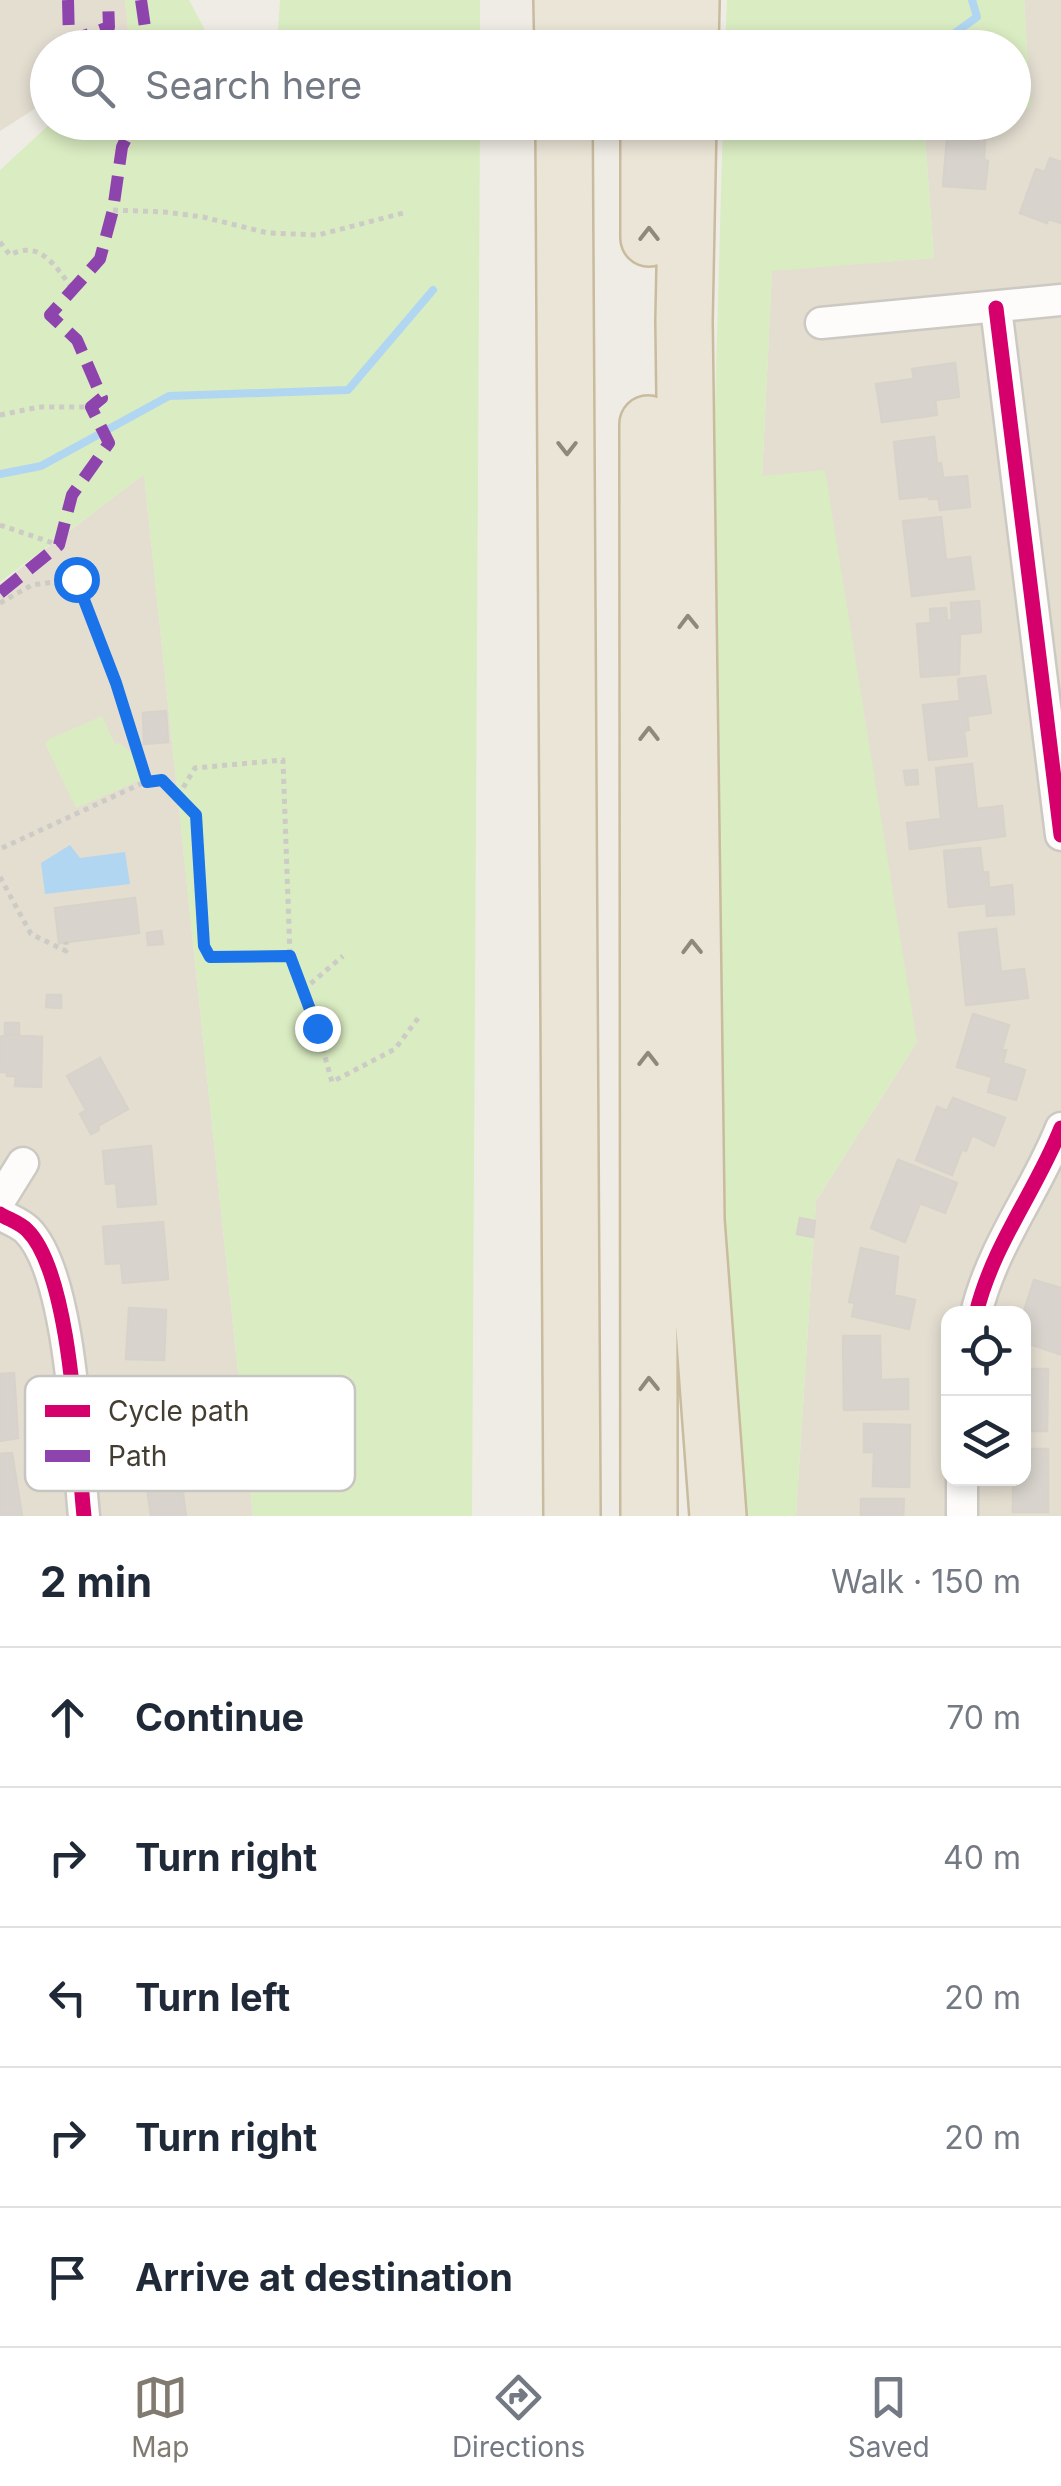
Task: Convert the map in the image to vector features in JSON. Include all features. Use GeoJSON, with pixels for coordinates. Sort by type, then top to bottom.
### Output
{"type":"FeatureCollection","features":[{"type":"Feature","properties":{"kind":"highway"},"geometry":{"type":"LineString","coordinates":[[562,0],[563,30]]}},
{"type":"Feature","properties":{"kind":"highway"},"geometry":{"type":"LineString","coordinates":[[602,0],[602,30]]}},
{"type":"Feature","properties":{"kind":"highway"},"geometry":{"type":"LineString","coordinates":[[649,0],[649,30]]}},
{"type":"Feature","properties":{"kind":"highway"},"geometry":{"type":"LineString","coordinates":[[690,0],[690,30]]}},
{"type":"Feature","properties":{"kind":"highway"},"geometry":{"type":"LineString","coordinates":[[564,140],[572,1516]]}},
{"type":"Feature","properties":{"kind":"highway"},"geometry":{"type":"LineString","coordinates":[[600,1516],[602,140]]}},
{"type":"Feature","properties":{"kind":"highway"},"geometry":{"type":"LineString","coordinates":[[649,140],[649,1516]]}},
{"type":"Feature","properties":{"kind":"highway"},"geometry":{"type":"LineString","coordinates":[[688,140],[684,321],[696,1220],[718,1516]]}},
{"type":"Feature","properties":{"kind":"highway"},"geometry":{"type":"LineString","coordinates":[[686,1516],[684,1442],[696,1220]]}},
{"type":"Feature","properties":{"kind":"street"},"geometry":{"type":"LineString","coordinates":[[821,323],[1061,300]]}},
{"type":"Feature","properties":{"kind":"street"},"geometry":{"type":"LineString","coordinates":[[996,308],[1061,836]]}},
{"type":"Feature","properties":{"kind":"street"},"geometry":{"type":"LineString","coordinates":[[978,1306],[981,1290],[1022,1203],[1046,1166],[1061,1128]]}},
{"type":"Feature","properties":{"kind":"street"},"geometry":{"type":"LineString","coordinates":[[0,1200],[24,1162]]}},
{"type":"Feature","properties":{"kind":"street"},"geometry":{"type":"LineString","coordinates":[[0,1214],[26,1229],[47,1262],[61,1302],[69,1376]]}},
{"type":"Feature","properties":{"kind":"street"},"geometry":{"type":"LineString","coordinates":[[962,1486],[962,1516]]}},
{"type":"Feature","properties":{"kind":"street"},"geometry":{"type":"LineString","coordinates":[[81,1491],[84,1516]]}},
{"type":"Feature","properties":{"kind":"path"},"geometry":{"type":"LineString","coordinates":[[113,210],[202,216],[268,232],[318,235],[407,212]]}},
{"type":"Feature","properties":{"kind":"path"},"geometry":{"type":"LineString","coordinates":[[0,242],[10,254],[37,250],[50,259],[72,288]]}},
{"type":"Feature","properties":{"kind":"path"},"geometry":{"type":"LineString","coordinates":[[0,414],[39,407],[91,407]]}},
{"type":"Feature","properties":{"kind":"path"},"geometry":{"type":"LineString","coordinates":[[0,525],[59,544]]}},
{"type":"Feature","properties":{"kind":"path"},"geometry":{"type":"LineString","coordinates":[[0,602],[32,584],[76,579],[116,683],[147,782]]}},
{"type":"Feature","properties":{"kind":"path"},"geometry":{"type":"LineString","coordinates":[[178,796],[195,768],[283,760],[290,956],[332,1082],[395,1049],[420,1017]]}},
{"type":"Feature","properties":{"kind":"path"},"geometry":{"type":"LineString","coordinates":[[0,849],[147,782],[162,780],[196,815],[210,957],[290,956]]}},
{"type":"Feature","properties":{"kind":"path"},"geometry":{"type":"LineString","coordinates":[[0,878],[31,934],[66,951],[66,942]]}},
{"type":"Feature","properties":{"kind":"path"},"geometry":{"type":"LineString","coordinates":[[303,990],[343,956]]}},
{"type":"Feature","properties":{"kind":"shaded area"},"geometry":{"type":"Polygon","coordinates":[[[0,0],[125,0],[128,30],[30,30],[30,112],[0,131],[0,0]]]}},
{"type":"Feature","properties":{"kind":"shaded area"},"geometry":{"type":"Polygon","coordinates":[[[1024,0],[1061,0],[1061,1516],[796,1516],[816,1201],[917,1042],[762,477],[772,270],[934,258],[925,140],[1031,140],[1031,30],[1026,30],[1024,0]]]}},
{"type":"Feature","properties":{"kind":"shaded area"},"geometry":{"type":"Polygon","coordinates":[[[144,474],[238,1376],[25,1376],[25,1491],[250,1491],[253,1516],[0,1516],[0,584],[144,474]]]}},
{"type":"Feature","properties":{"kind":"green space"},"geometry":{"type":"Polygon","coordinates":[[[125,0],[189,0],[205,30],[128,30],[125,0]]]}},
{"type":"Feature","properties":{"kind":"green space"},"geometry":{"type":"Polygon","coordinates":[[[280,0],[480,0],[480,30],[278,30],[280,0]]]}},
{"type":"Feature","properties":{"kind":"green space"},"geometry":{"type":"Polygon","coordinates":[[[727,0],[1024,0],[1026,30],[726,30],[727,0]]]}},
{"type":"Feature","properties":{"kind":"green space"},"geometry":{"type":"Polygon","coordinates":[[[33,140],[480,140],[472,1516],[253,1516],[250,1491],[355,1491],[355,1376],[238,1376],[144,475],[0,582],[0,170],[33,140]]]}},
{"type":"Feature","properties":{"kind":"green space"},"geometry":{"type":"Polygon","coordinates":[[[723,140],[925,140],[934,258],[772,271],[762,476],[825,470],[917,1042],[816,1201],[796,1516],[729,1516],[723,1371],[713,479],[723,140]]]}},
{"type":"Feature","properties":{"kind":"green space"},"geometry":{"type":"Polygon","coordinates":[[[102,716],[115,744],[132,753],[143,779],[76,808],[45,744],[102,716]]]}},
{"type":"Feature","properties":{"kind":"water"},"geometry":{"type":"Polygon","coordinates":[[[70,845],[80,858],[125,852],[130,884],[45,894],[41,863],[70,845]]]}},
{"type":"Feature","properties":{"kind":"building"},"geometry":{"type":"Polygon","coordinates":[[[947,140],[985,140],[985,189],[943,186],[947,140]]]}},
{"type":"Feature","properties":{"kind":"building"},"geometry":{"type":"Polygon","coordinates":[[[1050,158],[1061,162],[1061,223],[1048,219],[1047,223],[1020,213],[1036,169],[1045,172],[1050,158]]]}},
{"type":"Feature","properties":{"kind":"building"},"geometry":{"type":"Polygon","coordinates":[[[955,363],[959,397],[935,400],[937,415],[882,422],[876,384],[914,379],[912,369],[955,363]]]}},
{"type":"Feature","properties":{"kind":"building"},"geometry":{"type":"Polygon","coordinates":[[[934,437],[943,478],[967,476],[970,507],[940,510],[938,493],[937,499],[900,499],[894,442],[934,437]]]}},
{"type":"Feature","properties":{"kind":"building"},"geometry":{"type":"Polygon","coordinates":[[[941,517],[946,560],[970,557],[974,589],[912,596],[903,521],[941,517]]]}},
{"type":"Feature","properties":{"kind":"building"},"geometry":{"type":"Polygon","coordinates":[[[979,601],[981,632],[960,634],[959,674],[921,677],[917,624],[931,623],[930,609],[946,608],[947,621],[952,620],[951,603],[979,601]]]}},
{"type":"Feature","properties":{"kind":"building"},"geometry":{"type":"Polygon","coordinates":[[[985,676],[991,713],[967,716],[967,756],[929,760],[923,705],[960,701],[958,679],[985,676]]]}},
{"type":"Feature","properties":{"kind":"building"},"geometry":{"type":"Polygon","coordinates":[[[166,711],[168,742],[144,744],[143,713],[166,711]]]}},
{"type":"Feature","properties":{"kind":"building"},"geometry":{"type":"Polygon","coordinates":[[[972,764],[977,809],[1002,806],[1005,836],[910,849],[907,823],[941,819],[936,768],[972,764]]]}},
{"type":"Feature","properties":{"kind":"building"},"geometry":{"type":"Polygon","coordinates":[[[917,770],[918,784],[906,785],[904,771],[917,770]]]}},
{"type":"Feature","properties":{"kind":"building"},"geometry":{"type":"Polygon","coordinates":[[[980,848],[989,888],[1012,885],[1014,914],[987,916],[986,903],[949,907],[944,851],[980,848]]]}},
{"type":"Feature","properties":{"kind":"building"},"geometry":{"type":"Polygon","coordinates":[[[135,898],[139,933],[59,943],[55,908],[135,898]]]}},
{"type":"Feature","properties":{"kind":"building"},"geometry":{"type":"Polygon","coordinates":[[[996,929],[1001,972],[1024,969],[1028,998],[966,1005],[959,933],[996,929]]]}},
{"type":"Feature","properties":{"kind":"building"},"geometry":{"type":"Polygon","coordinates":[[[161,931],[163,944],[148,945],[147,933],[161,931]]]}},
{"type":"Feature","properties":{"kind":"building"},"geometry":{"type":"Polygon","coordinates":[[[47,995],[61,995],[61,1008],[46,1007],[47,995]]]}},
{"type":"Feature","properties":{"kind":"building"},"geometry":{"type":"Polygon","coordinates":[[[973,1014],[1009,1025],[1002,1049],[1006,1050],[1003,1063],[1025,1070],[1016,1100],[988,1092],[992,1077],[957,1067],[973,1014]]]}},
{"type":"Feature","properties":{"kind":"building"},"geometry":{"type":"Polygon","coordinates":[[[5,1023],[19,1023],[19,1035],[5,1034],[5,1023]]]}},
{"type":"Feature","properties":{"kind":"building"},"geometry":{"type":"Polygon","coordinates":[[[0,1037],[42,1037],[41,1087],[15,1086],[16,1076],[0,1072],[0,1037]]]}},
{"type":"Feature","properties":{"kind":"building"},"geometry":{"type":"Polygon","coordinates":[[[100,1058],[128,1109],[91,1134],[80,1114],[86,1110],[67,1076],[100,1058]]]}},
{"type":"Feature","properties":{"kind":"building"},"geometry":{"type":"Polygon","coordinates":[[[953,1098],[1005,1118],[994,1146],[972,1135],[952,1175],[916,1160],[937,1107],[947,1111],[953,1098]]]}},
{"type":"Feature","properties":{"kind":"building"},"geometry":{"type":"Polygon","coordinates":[[[151,1146],[156,1204],[118,1207],[116,1183],[106,1184],[103,1151],[151,1146]]]}},
{"type":"Feature","properties":{"kind":"building"},"geometry":{"type":"Polygon","coordinates":[[[898,1160],[957,1183],[945,1213],[920,1203],[905,1242],[871,1228],[898,1160]]]}},
{"type":"Feature","properties":{"kind":"building"},"geometry":{"type":"Polygon","coordinates":[[[800,1218],[815,1221],[813,1237],[797,1234],[800,1218]]]}},
{"type":"Feature","properties":{"kind":"building"},"geometry":{"type":"Polygon","coordinates":[[[163,1222],[168,1279],[123,1283],[121,1263],[106,1264],[103,1227],[163,1222]]]}},
{"type":"Feature","properties":{"kind":"building"},"geometry":{"type":"Polygon","coordinates":[[[861,1248],[898,1257],[894,1295],[915,1300],[909,1329],[852,1316],[855,1303],[849,1302],[861,1248]]]}},
{"type":"Feature","properties":{"kind":"building"},"geometry":{"type":"Polygon","coordinates":[[[1034,1280],[1061,1288],[1060,1354],[1031,1344],[1031,1306],[1026,1306],[1034,1280]]]}},
{"type":"Feature","properties":{"kind":"building"},"geometry":{"type":"Polygon","coordinates":[[[129,1308],[166,1310],[164,1360],[126,1359],[129,1308]]]}},
{"type":"Feature","properties":{"kind":"building"},"geometry":{"type":"Polygon","coordinates":[[[843,1336],[880,1336],[881,1380],[908,1379],[908,1409],[844,1410],[843,1336]]]}},
{"type":"Feature","properties":{"kind":"building"},"geometry":{"type":"Polygon","coordinates":[[[1031,1369],[1048,1369],[1047,1431],[1031,1431],[1031,1369]]]}},
{"type":"Feature","properties":{"kind":"building"},"geometry":{"type":"Polygon","coordinates":[[[14,1373],[18,1438],[0,1441],[0,1374],[14,1373]]]}},
{"type":"Feature","properties":{"kind":"building"},"geometry":{"type":"Polygon","coordinates":[[[864,1424],[910,1425],[909,1487],[873,1486],[874,1452],[864,1452],[864,1424]]]}},
{"type":"Feature","properties":{"kind":"building"},"geometry":{"type":"Polygon","coordinates":[[[1031,1449],[1048,1449],[1048,1512],[1013,1512],[1013,1486],[1031,1486],[1031,1449]]]}},
{"type":"Feature","properties":{"kind":"building"},"geometry":{"type":"Polygon","coordinates":[[[12,1453],[22,1516],[0,1516],[0,1454],[12,1453]]]}},
{"type":"Feature","properties":{"kind":"building"},"geometry":{"type":"Polygon","coordinates":[[[147,1491],[183,1491],[186,1516],[151,1516],[147,1491]]]}},
{"type":"Feature","properties":{"kind":"building"},"geometry":{"type":"Polygon","coordinates":[[[861,1499],[904,1499],[903,1516],[861,1516],[861,1499]]]}},
{"type":"Feature","properties":{"kind":"waterway"},"geometry":{"type":"LineString","coordinates":[[959,30],[977,17],[972,0]]}},
{"type":"Feature","properties":{"kind":"waterway"},"geometry":{"type":"LineString","coordinates":[[0,474],[41,466],[169,396],[348,390],[433,290]]}},
{"type":"Feature","properties":{"kind":"marked path"},"geometry":{"type":"LineString","coordinates":[[68,0],[69,30]]}},
{"type":"Feature","properties":{"kind":"marked path"},"geometry":{"type":"LineString","coordinates":[[100,30],[109,27],[108,0]]}},
{"type":"Feature","properties":{"kind":"marked path"},"geometry":{"type":"LineString","coordinates":[[141,0],[145,30]]}},
{"type":"Feature","properties":{"kind":"marked path"},"geometry":{"type":"LineString","coordinates":[[0,593],[59,545],[72,495],[109,443],[91,407],[102,398],[77,340],[50,315],[100,259],[125,140]]}},
{"type":"Feature","properties":{"kind":"cycle path"},"geometry":{"type":"LineString","coordinates":[[996,308],[1061,835]]}},
{"type":"Feature","properties":{"kind":"cycle path"},"geometry":{"type":"LineString","coordinates":[[978,1306],[1003,1242],[1061,1128]]}},
{"type":"Feature","properties":{"kind":"cycle path"},"geometry":{"type":"LineString","coordinates":[[0,1214],[27,1230],[42,1252],[63,1322],[71,1376]]}},
{"type":"Feature","properties":{"kind":"cycle path"},"geometry":{"type":"LineString","coordinates":[[82,1491],[84,1516]]}},
{"type":"Feature","properties":{"kind":"route"},"geometry":{"type":"LineString","coordinates":[[76,579],[116,683],[147,782],[162,780],[196,815],[204,946],[210,957],[290,956],[317,1028]]}}]}
